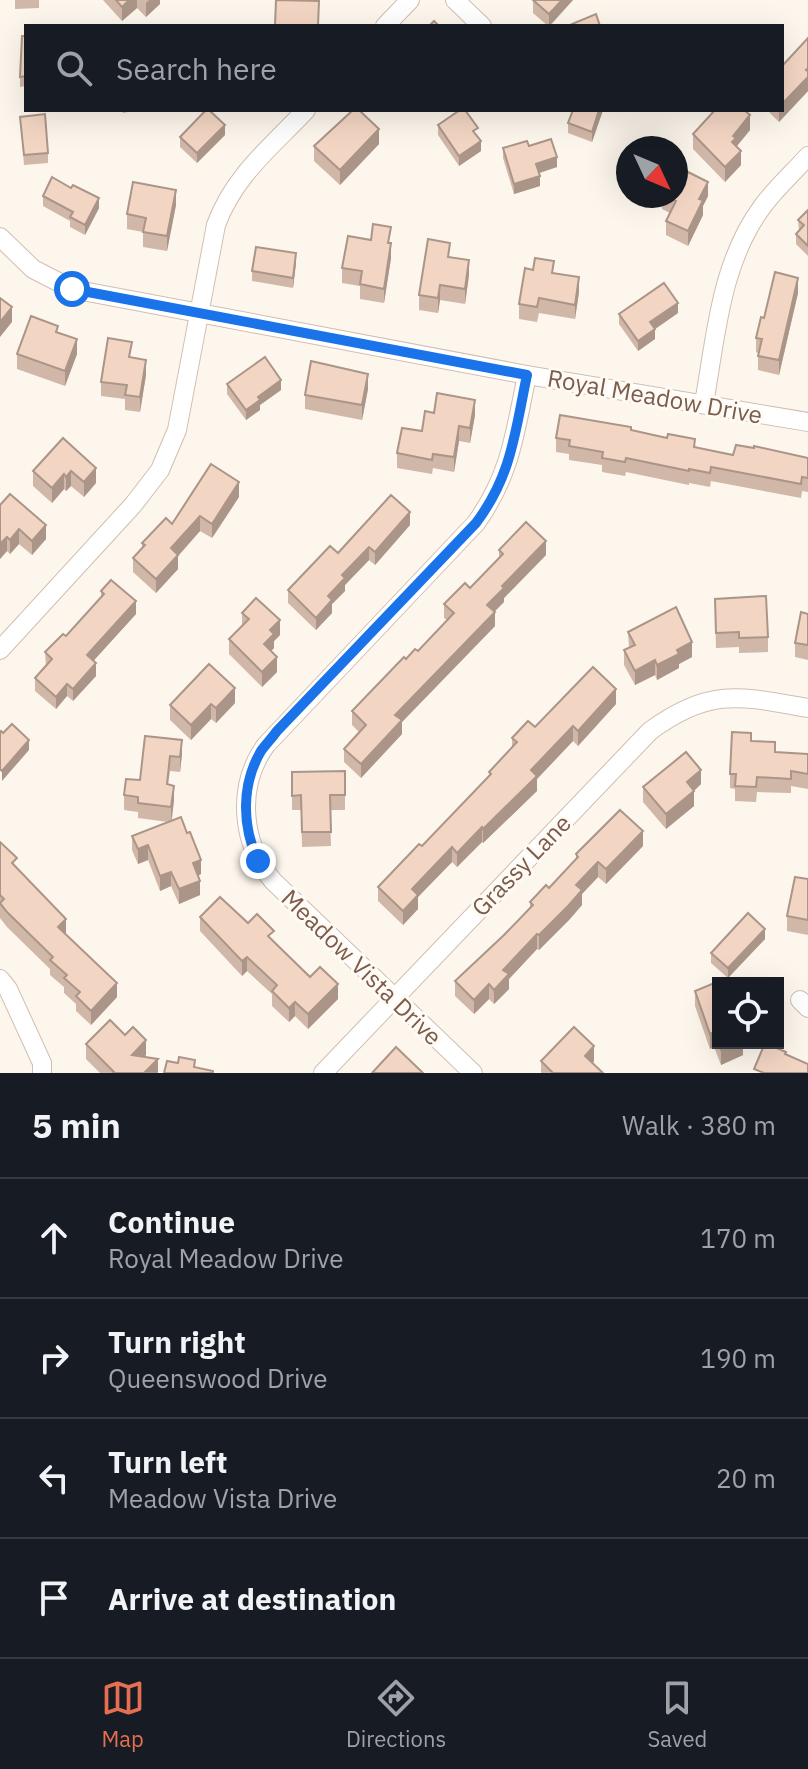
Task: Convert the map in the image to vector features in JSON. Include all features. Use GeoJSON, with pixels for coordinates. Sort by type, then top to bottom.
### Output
{"type":"FeatureCollection","features":[{"type":"Feature","properties":{"kind":"street"},"geometry":{"type":"LineString","coordinates":[[387,24],[410,0]]}},
{"type":"Feature","properties":{"kind":"street"},"geometry":{"type":"LineString","coordinates":[[455,0],[480,24]]}},
{"type":"Feature","properties":{"kind":"street"},"geometry":{"type":"LineString","coordinates":[[2,644],[133,505],[160,470],[177,430],[216,225],[225,200],[244,173],[299,112]]}},
{"type":"Feature","properties":{"kind":"street"},"geometry":{"type":"LineString","coordinates":[[704,403],[725,288],[735,254],[761,207],[808,156]]}},
{"type":"Feature","properties":{"kind":"street","name":"Royal Meadow Drive"},"geometry":{"type":"LineString","coordinates":[[0,237],[33,269],[72,289],[527,375],[808,422]]}},
{"type":"Feature","properties":{"kind":"street","name":"Meadow Vista Drive"},"geometry":{"type":"LineString","coordinates":[[473,1073],[268,875],[251,844],[246,810],[250,776],[266,745],[476,523],[492,501],[509,460],[527,375]]}},
{"type":"Feature","properties":{"kind":"street","name":"Grassy Lane"},"geometry":{"type":"LineString","coordinates":[[323,1073],[650,731],[671,715],[694,704],[742,696],[808,708]]}},
{"type":"Feature","properties":{"kind":"street"},"geometry":{"type":"LineString","coordinates":[[0,979],[8,989],[42,1063],[42,1073]]}},
{"type":"Feature","properties":{"kind":"building"},"geometry":{"type":"Polygon","coordinates":[[[116,0],[129,0],[122,7],[116,0]]]}},
{"type":"Feature","properties":{"kind":"building"},"geometry":{"type":"Polygon","coordinates":[[[276,0],[319,1],[318,24],[275,24],[276,0]]]}},
{"type":"Feature","properties":{"kind":"building"},"geometry":{"type":"Polygon","coordinates":[[[533,0],[562,0],[549,14],[533,0]]]}},
{"type":"Feature","properties":{"kind":"building"},"geometry":{"type":"Polygon","coordinates":[[[596,14],[599,24],[572,24],[596,14]]]}},
{"type":"Feature","properties":{"kind":"building"},"geometry":{"type":"Polygon","coordinates":[[[22,36],[24,36],[24,76],[20,77],[22,36]]]}},
{"type":"Feature","properties":{"kind":"building"},"geometry":{"type":"Polygon","coordinates":[[[808,38],[808,77],[784,102],[784,64],[808,38]]]}},
{"type":"Feature","properties":{"kind":"building"},"geometry":{"type":"Polygon","coordinates":[[[204,112],[211,112],[225,125],[197,153],[180,137],[204,112]]]}},
{"type":"Feature","properties":{"kind":"building"},"geometry":{"type":"Polygon","coordinates":[[[351,112],[361,112],[379,129],[340,170],[314,146],[351,112]]]}},
{"type":"Feature","properties":{"kind":"building"},"geometry":{"type":"Polygon","coordinates":[[[457,112],[466,112],[478,128],[473,131],[481,141],[459,156],[438,125],[457,112]]]}},
{"type":"Feature","properties":{"kind":"building"},"geometry":{"type":"Polygon","coordinates":[[[572,112],[598,112],[592,132],[568,123],[572,112]]]}},
{"type":"Feature","properties":{"kind":"building"},"geometry":{"type":"Polygon","coordinates":[[[713,112],[746,112],[750,115],[733,136],[736,138],[732,142],[741,151],[725,167],[693,134],[713,112]]]}},
{"type":"Feature","properties":{"kind":"building"},"geometry":{"type":"Polygon","coordinates":[[[45,114],[48,153],[24,155],[20,117],[45,114]]]}},
{"type":"Feature","properties":{"kind":"building"},"geometry":{"type":"Polygon","coordinates":[[[551,139],[557,157],[536,164],[540,176],[514,184],[503,148],[527,141],[529,146],[551,139]]]}},
{"type":"Feature","properties":{"kind":"building"},"geometry":{"type":"Polygon","coordinates":[[[688,172],[708,182],[688,231],[666,221],[672,208],[688,208],[688,172]]]}},
{"type":"Feature","properties":{"kind":"building"},"geometry":{"type":"Polygon","coordinates":[[[52,177],[99,198],[85,225],[70,217],[73,212],[43,196],[52,177]]]}},
{"type":"Feature","properties":{"kind":"building"},"geometry":{"type":"Polygon","coordinates":[[[133,182],[176,190],[167,236],[143,232],[146,218],[127,214],[133,182]]]}},
{"type":"Feature","properties":{"kind":"building"},"geometry":{"type":"Polygon","coordinates":[[[808,210],[808,246],[796,234],[804,225],[798,220],[808,210]]]}},
{"type":"Feature","properties":{"kind":"building"},"geometry":{"type":"Polygon","coordinates":[[[373,224],[391,227],[384,289],[360,284],[362,271],[342,268],[348,236],[371,240],[373,224]]]}},
{"type":"Feature","properties":{"kind":"building"},"geometry":{"type":"Polygon","coordinates":[[[428,239],[450,243],[448,257],[469,260],[465,289],[440,285],[438,298],[419,295],[428,239]]]}},
{"type":"Feature","properties":{"kind":"building"},"geometry":{"type":"Polygon","coordinates":[[[256,247],[296,253],[293,278],[252,271],[256,247]]]}},
{"type":"Feature","properties":{"kind":"building"},"geometry":{"type":"Polygon","coordinates":[[[535,258],[554,261],[552,273],[579,277],[575,305],[539,298],[537,307],[519,304],[525,268],[533,270],[535,258]]]}},
{"type":"Feature","properties":{"kind":"building"},"geometry":{"type":"Polygon","coordinates":[[[775,272],[798,278],[779,360],[758,356],[762,339],[756,338],[775,272]]]}},
{"type":"Feature","properties":{"kind":"building"},"geometry":{"type":"Polygon","coordinates":[[[664,283],[678,303],[650,322],[655,329],[638,341],[619,314],[664,283]]]}},
{"type":"Feature","properties":{"kind":"building"},"geometry":{"type":"Polygon","coordinates":[[[0,298],[12,307],[0,322],[0,298]]]}},
{"type":"Feature","properties":{"kind":"building"},"geometry":{"type":"Polygon","coordinates":[[[31,316],[58,326],[56,332],[77,339],[65,371],[17,354],[31,316]]]}},
{"type":"Feature","properties":{"kind":"building"},"geometry":{"type":"Polygon","coordinates":[[[108,338],[132,342],[129,357],[146,360],[140,397],[125,395],[127,385],[101,382],[108,338]]]}},
{"type":"Feature","properties":{"kind":"building"},"geometry":{"type":"Polygon","coordinates":[[[265,357],[281,380],[246,410],[227,384],[265,357]]]}},
{"type":"Feature","properties":{"kind":"building"},"geometry":{"type":"Polygon","coordinates":[[[311,361],[368,374],[362,405],[305,395],[311,361]]]}},
{"type":"Feature","properties":{"kind":"building"},"geometry":{"type":"Polygon","coordinates":[[[437,393],[475,400],[470,428],[459,426],[454,457],[433,454],[432,460],[397,453],[402,428],[422,431],[425,411],[434,413],[437,393]]]}},
{"type":"Feature","properties":{"kind":"building"},"geometry":{"type":"Polygon","coordinates":[[[560,415],[631,427],[631,430],[667,438],[668,434],[695,439],[694,447],[733,455],[736,445],[808,458],[808,478],[802,477],[801,484],[711,467],[710,473],[626,458],[625,462],[602,458],[603,452],[569,446],[570,440],[556,438],[560,415]]]}},
{"type":"Feature","properties":{"kind":"building"},"geometry":{"type":"Polygon","coordinates":[[[63,438],[96,468],[84,482],[71,471],[66,477],[64,474],[52,488],[33,471],[63,438]]]}},
{"type":"Feature","properties":{"kind":"building"},"geometry":{"type":"Polygon","coordinates":[[[211,464],[239,482],[212,524],[200,516],[171,548],[178,555],[156,579],[133,558],[145,545],[142,543],[166,518],[172,524],[211,464]]]}},
{"type":"Feature","properties":{"kind":"building"},"geometry":{"type":"Polygon","coordinates":[[[10,494],[46,525],[32,541],[19,529],[10,540],[7,537],[0,544],[0,505],[10,494]]]}},
{"type":"Feature","properties":{"kind":"building"},"geometry":{"type":"Polygon","coordinates":[[[391,495],[410,512],[375,552],[369,547],[342,575],[345,578],[328,596],[332,600],[316,618],[288,590],[330,546],[338,553],[391,495]]]}},
{"type":"Feature","properties":{"kind":"building"},"geometry":{"type":"Polygon","coordinates":[[[526,522],[546,541],[487,605],[495,612],[395,715],[402,720],[361,764],[344,749],[366,725],[352,711],[404,657],[406,659],[415,649],[418,651],[454,613],[444,604],[465,583],[470,588],[503,554],[499,550],[526,522]]]}},
{"type":"Feature","properties":{"kind":"building"},"geometry":{"type":"Polygon","coordinates":[[[111,580],[136,601],[87,655],[96,663],[73,689],[67,684],[56,697],[35,678],[52,659],[45,652],[63,634],[66,636],[104,594],[101,591],[111,580]]]}},
{"type":"Feature","properties":{"kind":"building"},"geometry":{"type":"Polygon","coordinates":[[[766,596],[768,637],[739,638],[739,632],[716,633],[715,599],[766,596]]]}},
{"type":"Feature","properties":{"kind":"building"},"geometry":{"type":"Polygon","coordinates":[[[256,598],[280,620],[270,630],[274,634],[264,644],[277,657],[262,672],[229,639],[249,619],[242,613],[256,598]]]}},
{"type":"Feature","properties":{"kind":"building"},"geometry":{"type":"Polygon","coordinates":[[[676,607],[692,642],[677,650],[679,654],[657,665],[655,660],[635,671],[624,650],[635,645],[628,632],[676,607]]]}},
{"type":"Feature","properties":{"kind":"building"},"geometry":{"type":"Polygon","coordinates":[[[801,612],[808,614],[808,645],[795,643],[801,612]]]}},
{"type":"Feature","properties":{"kind":"building"},"geometry":{"type":"Polygon","coordinates":[[[209,664],[235,688],[216,708],[211,704],[191,725],[170,705],[209,664]]]}},
{"type":"Feature","properties":{"kind":"building"},"geometry":{"type":"Polygon","coordinates":[[[593,667],[616,689],[578,731],[573,726],[531,770],[537,776],[483,829],[457,853],[452,847],[412,889],[418,895],[403,911],[378,887],[491,774],[489,772],[517,742],[512,738],[528,721],[535,727],[593,667]]]}},
{"type":"Feature","properties":{"kind":"building"},"geometry":{"type":"Polygon","coordinates":[[[12,724],[29,740],[2,771],[0,732],[3,733],[12,724]]]}},
{"type":"Feature","properties":{"kind":"building"},"geometry":{"type":"Polygon","coordinates":[[[732,732],[751,733],[751,741],[775,742],[775,752],[808,754],[808,774],[791,771],[791,779],[757,777],[756,787],[735,786],[736,774],[730,774],[732,732]]]}},
{"type":"Feature","properties":{"kind":"building"},"geometry":{"type":"Polygon","coordinates":[[[145,736],[182,740],[180,757],[170,756],[167,784],[174,786],[171,807],[138,803],[138,797],[124,795],[126,779],[140,780],[145,736]]]}},
{"type":"Feature","properties":{"kind":"building"},"geometry":{"type":"Polygon","coordinates":[[[686,752],[701,770],[687,782],[694,791],[666,814],[643,787],[686,752]]]}},
{"type":"Feature","properties":{"kind":"building"},"geometry":{"type":"Polygon","coordinates":[[[345,771],[345,795],[330,795],[331,832],[302,832],[301,795],[292,796],[292,772],[345,771]]]}},
{"type":"Feature","properties":{"kind":"building"},"geometry":{"type":"Polygon","coordinates":[[[620,810],[643,831],[606,869],[598,862],[576,885],[582,890],[569,905],[503,970],[509,974],[494,990],[489,984],[474,1000],[455,981],[533,905],[530,902],[546,885],[549,888],[578,857],[576,854],[620,810]]]}},
{"type":"Feature","properties":{"kind":"building"},"geometry":{"type":"Polygon","coordinates":[[[181,817],[201,860],[193,863],[200,881],[179,889],[171,872],[160,876],[148,845],[138,849],[132,836],[181,817]]]}},
{"type":"Feature","properties":{"kind":"building"},"geometry":{"type":"Polygon","coordinates":[[[0,842],[17,858],[12,863],[66,919],[58,927],[117,983],[91,1011],[76,996],[80,992],[64,978],[67,975],[50,960],[53,957],[0,903],[4,899],[0,895],[0,842]]]}},
{"type":"Feature","properties":{"kind":"building"},"geometry":{"type":"Polygon","coordinates":[[[795,877],[808,879],[808,920],[787,916],[795,877]]]}},
{"type":"Feature","properties":{"kind":"building"},"geometry":{"type":"Polygon","coordinates":[[[220,897],[248,923],[257,914],[274,931],[268,936],[310,977],[320,967],[338,984],[308,1014],[295,1002],[289,1008],[272,991],[277,985],[247,957],[242,961],[200,917],[220,897]]]}},
{"type":"Feature","properties":{"kind":"building"},"geometry":{"type":"Polygon","coordinates":[[[748,913],[765,929],[728,968],[711,953],[748,913]]]}},
{"type":"Feature","properties":{"kind":"building"},"geometry":{"type":"Polygon","coordinates":[[[712,984],[710,1034],[695,991],[712,984]]]}},
{"type":"Feature","properties":{"kind":"building"},"geometry":{"type":"Polygon","coordinates":[[[110,1020],[125,1035],[133,1027],[146,1040],[132,1055],[158,1059],[144,1073],[112,1073],[86,1044],[110,1020]]]}},
{"type":"Feature","properties":{"kind":"building"},"geometry":{"type":"Polygon","coordinates":[[[574,1027],[594,1046],[585,1056],[603,1073],[553,1073],[541,1061],[574,1027]]]}},
{"type":"Feature","properties":{"kind":"building"},"geometry":{"type":"Polygon","coordinates":[[[396,1047],[423,1073],[372,1073],[396,1047]]]}},
{"type":"Feature","properties":{"kind":"building"},"geometry":{"type":"Polygon","coordinates":[[[762,1049],[779,1049],[808,1064],[808,1073],[764,1073],[754,1069],[762,1049]]]}},
{"type":"Feature","properties":{"kind":"building"},"geometry":{"type":"Polygon","coordinates":[[[179,1057],[195,1060],[194,1067],[213,1073],[164,1073],[167,1061],[178,1063],[179,1057]]]}},
{"type":"Feature","properties":{"kind":"route"},"geometry":{"type":"LineString","coordinates":[[72,289],[527,375],[512,451],[492,501],[476,523],[277,731],[261,752],[253,767],[246,802],[247,827],[258,861]]}}]}
